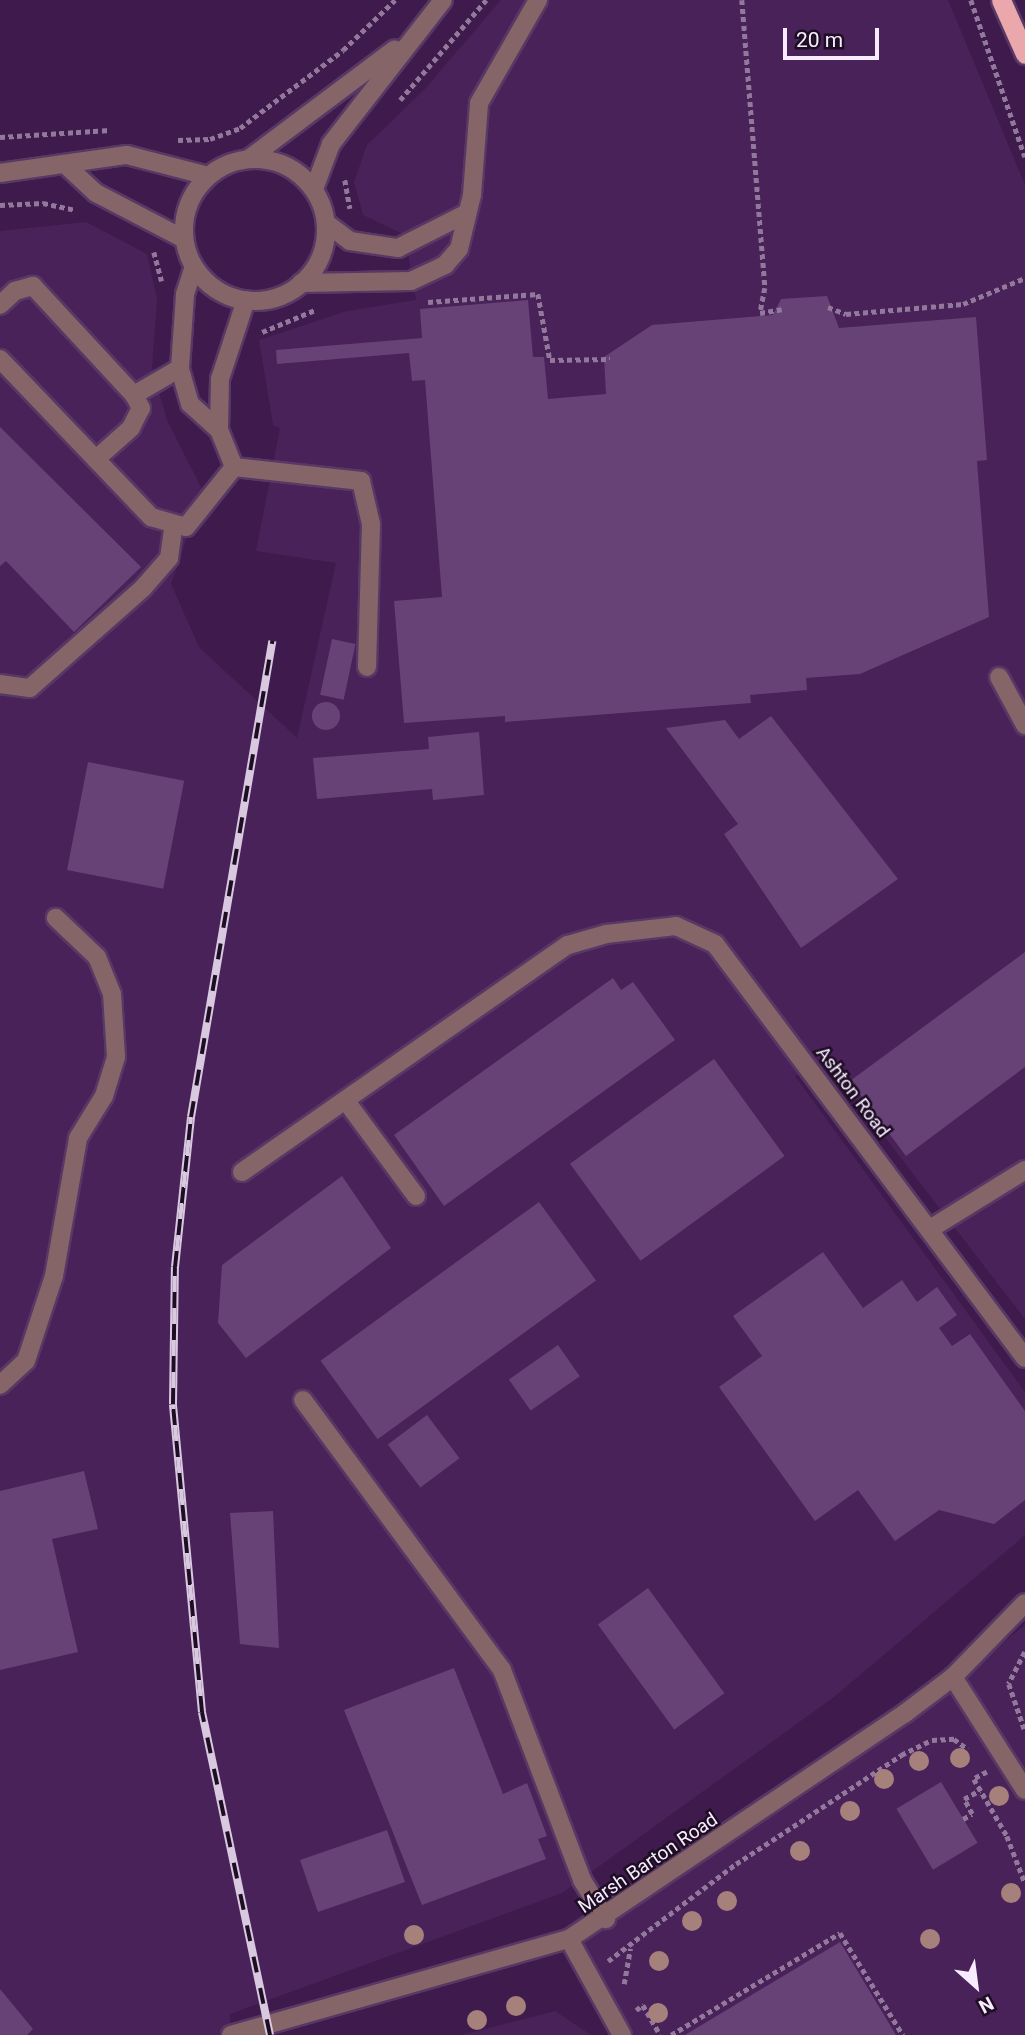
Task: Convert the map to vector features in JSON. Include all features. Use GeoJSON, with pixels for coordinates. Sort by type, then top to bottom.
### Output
{"type":"FeatureCollection","features":[{"type":"Feature","properties":{"kind":"highway"},"geometry":{"type":"LineString","coordinates":[[1000,0],[1017,30],[1025,54]]}},
{"type":"Feature","properties":{"kind":"highway"},"geometry":{"type":"LineString","coordinates":[[1016,0],[1017,30]]}},
{"type":"Feature","properties":{"kind":"street"},"geometry":{"type":"LineString","coordinates":[[314,190],[331,144],[410,39],[443,0]]}},
{"type":"Feature","properties":{"kind":"street"},"geometry":{"type":"LineString","coordinates":[[301,283],[396,284],[427,276],[459,249],[467,213],[479,103],[538,0]]}},
{"type":"Feature","properties":{"kind":"street"},"geometry":{"type":"LineString","coordinates":[[250,158],[286,166],[314,190],[326,223],[318,262],[301,283],[276,298],[246,300],[221,293],[194,267],[184,239],[192,194],[208,176],[250,158],[410,39]]}},
{"type":"Feature","properties":{"kind":"street"},"geometry":{"type":"LineString","coordinates":[[0,173],[69,168],[127,155],[208,176]]}},
{"type":"Feature","properties":{"kind":"street"},"geometry":{"type":"LineString","coordinates":[[69,168],[96,193],[184,239]]}},
{"type":"Feature","properties":{"kind":"street"},"geometry":{"type":"LineString","coordinates":[[326,223],[350,241],[398,248],[467,213]]}},
{"type":"Feature","properties":{"kind":"street"},"geometry":{"type":"LineString","coordinates":[[194,267],[185,294],[180,368],[190,404],[219,430]]}},
{"type":"Feature","properties":{"kind":"street"},"geometry":{"type":"LineString","coordinates":[[0,305],[15,291],[33,286],[134,395],[141,408],[131,428],[96,459]]}},
{"type":"Feature","properties":{"kind":"street"},"geometry":{"type":"LineString","coordinates":[[234,467],[219,430],[220,379],[246,300]]}},
{"type":"Feature","properties":{"kind":"street"},"geometry":{"type":"LineString","coordinates":[[0,359],[150,517],[173,528],[197,520],[234,467]]}},
{"type":"Feature","properties":{"kind":"street"},"geometry":{"type":"LineString","coordinates":[[134,395],[180,368]]}},
{"type":"Feature","properties":{"kind":"street"},"geometry":{"type":"LineString","coordinates":[[234,467],[360,481],[370,524],[367,667]]}},
{"type":"Feature","properties":{"kind":"street"},"geometry":{"type":"LineString","coordinates":[[0,684],[30,688],[143,588],[169,558],[173,528]]}},
{"type":"Feature","properties":{"kind":"street"},"geometry":{"type":"LineString","coordinates":[[999,677],[1025,725]]}},
{"type":"Feature","properties":{"kind":"street"},"geometry":{"type":"LineString","coordinates":[[0,1385],[26,1361],[54,1276],[78,1138],[104,1097],[116,1057],[112,994],[97,957],[57,918]]}},
{"type":"Feature","properties":{"kind":"street","name":"Ashton Road"},"geometry":{"type":"LineString","coordinates":[[242,1172],[568,945],[606,934],[676,926],[715,944],[1025,1359]]}},
{"type":"Feature","properties":{"kind":"street"},"geometry":{"type":"LineString","coordinates":[[346,1101],[416,1196]]}},
{"type":"Feature","properties":{"kind":"street"},"geometry":{"type":"LineString","coordinates":[[930,1229],[1025,1170]]}},
{"type":"Feature","properties":{"kind":"street"},"geometry":{"type":"LineString","coordinates":[[303,1400],[502,1670],[582,1880],[606,1919]]}},
{"type":"Feature","properties":{"kind":"street","name":"Marsh Barton Road"},"geometry":{"type":"LineString","coordinates":[[231,2035],[569,1940],[606,1919],[953,1677],[1025,1603]]}},
{"type":"Feature","properties":{"kind":"street"},"geometry":{"type":"LineString","coordinates":[[953,1677],[1025,1790]]}},
{"type":"Feature","properties":{"kind":"street"},"geometry":{"type":"LineString","coordinates":[[569,1940],[622,2035]]}},
{"type":"Feature","properties":{"kind":"path"},"geometry":{"type":"LineString","coordinates":[[168,139],[210,139],[240,128],[343,50],[395,0]]}},
{"type":"Feature","properties":{"kind":"path"},"geometry":{"type":"LineString","coordinates":[[390,108],[463,34],[486,0]]}},
{"type":"Feature","properties":{"kind":"path"},"geometry":{"type":"LineString","coordinates":[[742,0],[765,288],[760,313],[782,309]]}},
{"type":"Feature","properties":{"kind":"path"},"geometry":{"type":"LineString","coordinates":[[971,0],[1025,156]]}},
{"type":"Feature","properties":{"kind":"path"},"geometry":{"type":"LineString","coordinates":[[0,137],[31,131],[123,132]]}},
{"type":"Feature","properties":{"kind":"path"},"geometry":{"type":"LineString","coordinates":[[348,169],[356,220]]}},
{"type":"Feature","properties":{"kind":"path"},"geometry":{"type":"LineString","coordinates":[[0,205],[43,203],[81,211]]}},
{"type":"Feature","properties":{"kind":"path"},"geometry":{"type":"LineString","coordinates":[[149,243],[164,295]]}},
{"type":"Feature","properties":{"kind":"path"},"geometry":{"type":"LineString","coordinates":[[828,307],[846,314],[975,299],[1025,278]]}},
{"type":"Feature","properties":{"kind":"path"},"geometry":{"type":"LineString","coordinates":[[420,303],[538,294],[550,360],[610,359]]}},
{"type":"Feature","properties":{"kind":"path"},"geometry":{"type":"LineString","coordinates":[[253,336],[324,307]]}},
{"type":"Feature","properties":{"kind":"path"},"geometry":{"type":"LineString","coordinates":[[1025,1652],[1009,1684],[1025,1731]]}},
{"type":"Feature","properties":{"kind":"path"},"geometry":{"type":"LineString","coordinates":[[586,1974],[631,1948],[736,1864],[901,1755],[932,1740],[954,1739],[973,1753]]}},
{"type":"Feature","properties":{"kind":"path"},"geometry":{"type":"LineString","coordinates":[[1006,1760],[974,1779],[1025,1883]]}},
{"type":"Feature","properties":{"kind":"path"},"geometry":{"type":"LineString","coordinates":[[980,1762],[987,1771]]}},
{"type":"Feature","properties":{"kind":"path"},"geometry":{"type":"LineString","coordinates":[[963,1819],[972,1814],[964,1799],[981,1790]]}},
{"type":"Feature","properties":{"kind":"path"},"geometry":{"type":"LineString","coordinates":[[671,2035],[840,1933],[902,2035]]}},
{"type":"Feature","properties":{"kind":"path"},"geometry":{"type":"LineString","coordinates":[[632,2013],[643,2005],[660,2035]]}},
{"type":"Feature","properties":{"kind":"shaded area"},"geometry":{"type":"Polygon","coordinates":[[[501,0],[948,0],[1025,185],[1025,1319],[824,1058],[795,1076],[1025,1392],[1025,1535],[834,1697],[562,1893],[230,2014],[231,2035],[0,2035],[0,231],[86,222],[147,254],[157,299],[152,367],[167,420],[203,491],[171,584],[199,647],[297,738],[336,563],[256,551],[280,428],[273,425],[259,340],[347,311],[416,300],[405,235],[363,215],[354,182],[367,145],[425,89],[501,0]]]}},
{"type":"Feature","properties":{"kind":"shaded area"},"geometry":{"type":"Polygon","coordinates":[[[1025,1625],[1025,2035],[633,2035],[580,1943],[834,1776],[1025,1625]]]}},
{"type":"Feature","properties":{"kind":"shaded area"},"geometry":{"type":"Polygon","coordinates":[[[555,2011],[591,2035],[462,2035],[555,2011]]]}},
{"type":"Feature","properties":{"kind":"building"},"geometry":{"type":"Polygon","coordinates":[[[827,296],[839,328],[976,317],[987,460],[977,461],[989,617],[860,674],[806,678],[807,690],[750,695],[751,703],[505,722],[505,716],[404,723],[394,601],[442,597],[425,380],[412,381],[409,353],[277,364],[276,350],[422,338],[420,309],[528,300],[533,357],[544,357],[548,399],[606,394],[604,357],[652,325],[773,315],[781,299],[827,296]]]}},
{"type":"Feature","properties":{"kind":"building"},"geometry":{"type":"Polygon","coordinates":[[[0,427],[141,567],[74,632],[6,561],[0,566],[0,427]]]}},
{"type":"Feature","properties":{"kind":"building"},"geometry":{"type":"Polygon","coordinates":[[[332,639],[355,644],[344,700],[320,695],[332,639]]]}},
{"type":"Feature","properties":{"kind":"building"},"geometry":{"type":"Polygon","coordinates":[[[326,702],[336,706],[340,716],[336,726],[326,730],[316,726],[312,716],[316,706],[326,702]]]}},
{"type":"Feature","properties":{"kind":"building"},"geometry":{"type":"Polygon","coordinates":[[[771,716],[898,879],[801,948],[724,834],[738,824],[666,728],[725,720],[739,739],[771,716]]]}},
{"type":"Feature","properties":{"kind":"building"},"geometry":{"type":"Polygon","coordinates":[[[479,732],[484,795],[433,800],[432,789],[317,799],[313,758],[429,749],[428,737],[479,732]]]}},
{"type":"Feature","properties":{"kind":"building"},"geometry":{"type":"Polygon","coordinates":[[[88,762],[184,781],[163,889],[67,870],[88,762]]]}},
{"type":"Feature","properties":{"kind":"building"},"geometry":{"type":"Polygon","coordinates":[[[1025,952],[1025,1067],[906,1156],[850,1081],[1025,952]]]}},
{"type":"Feature","properties":{"kind":"building"},"geometry":{"type":"Polygon","coordinates":[[[613,978],[621,990],[633,982],[675,1040],[444,1206],[394,1135],[613,978]]]}},
{"type":"Feature","properties":{"kind":"building"},"geometry":{"type":"Polygon","coordinates":[[[714,1059],[785,1156],[641,1261],[570,1164],[714,1059]]]}},
{"type":"Feature","properties":{"kind":"building"},"geometry":{"type":"Polygon","coordinates":[[[342,1176],[391,1248],[246,1358],[218,1323],[222,1265],[342,1176]]]}},
{"type":"Feature","properties":{"kind":"building"},"geometry":{"type":"Polygon","coordinates":[[[539,1202],[596,1280],[378,1439],[321,1361],[539,1202]]]}},
{"type":"Feature","properties":{"kind":"building"},"geometry":{"type":"Polygon","coordinates":[[[823,1252],[863,1308],[902,1280],[917,1302],[937,1287],[957,1315],[939,1328],[952,1346],[970,1334],[1025,1411],[1025,1500],[994,1524],[939,1510],[895,1541],[858,1490],[815,1521],[719,1387],[762,1356],[733,1316],[823,1252]]]}},
{"type":"Feature","properties":{"kind":"building"},"geometry":{"type":"Polygon","coordinates":[[[558,1345],[580,1376],[531,1411],[509,1379],[558,1345]]]}},
{"type":"Feature","properties":{"kind":"building"},"geometry":{"type":"Polygon","coordinates":[[[427,1415],[459,1458],[420,1488],[388,1444],[427,1415]]]}},
{"type":"Feature","properties":{"kind":"building"},"geometry":{"type":"Polygon","coordinates":[[[84,1471],[98,1529],[52,1539],[78,1652],[0,1670],[0,1491],[84,1471]]]}},
{"type":"Feature","properties":{"kind":"building"},"geometry":{"type":"Polygon","coordinates":[[[273,1511],[279,1648],[240,1644],[230,1513],[273,1511]]]}},
{"type":"Feature","properties":{"kind":"building"},"geometry":{"type":"Polygon","coordinates":[[[648,1588],[724,1693],[674,1730],[598,1624],[648,1588]]]}},
{"type":"Feature","properties":{"kind":"building"},"geometry":{"type":"Polygon","coordinates":[[[454,1668],[503,1794],[527,1783],[547,1836],[538,1839],[546,1859],[422,1905],[344,1710],[454,1668]]]}},
{"type":"Feature","properties":{"kind":"building"},"geometry":{"type":"Polygon","coordinates":[[[941,1782],[978,1843],[933,1870],[896,1809],[941,1782]]]}},
{"type":"Feature","properties":{"kind":"building"},"geometry":{"type":"Polygon","coordinates":[[[387,1830],[405,1882],[318,1912],[300,1860],[387,1830]]]}},
{"type":"Feature","properties":{"kind":"building"},"geometry":{"type":"Polygon","coordinates":[[[840,1942],[896,2035],[685,2035],[840,1942]]]}},
{"type":"Feature","properties":{"kind":"building"},"geometry":{"type":"Polygon","coordinates":[[[0,1989],[33,2029],[27,2035],[0,2035],[0,1989]]]}},
{"type":"Feature","properties":{"kind":"railway"},"geometry":{"type":"LineString","coordinates":[[270,2035],[202,1712],[173,1404],[175,1267],[191,1117],[272,641]]}}]}
